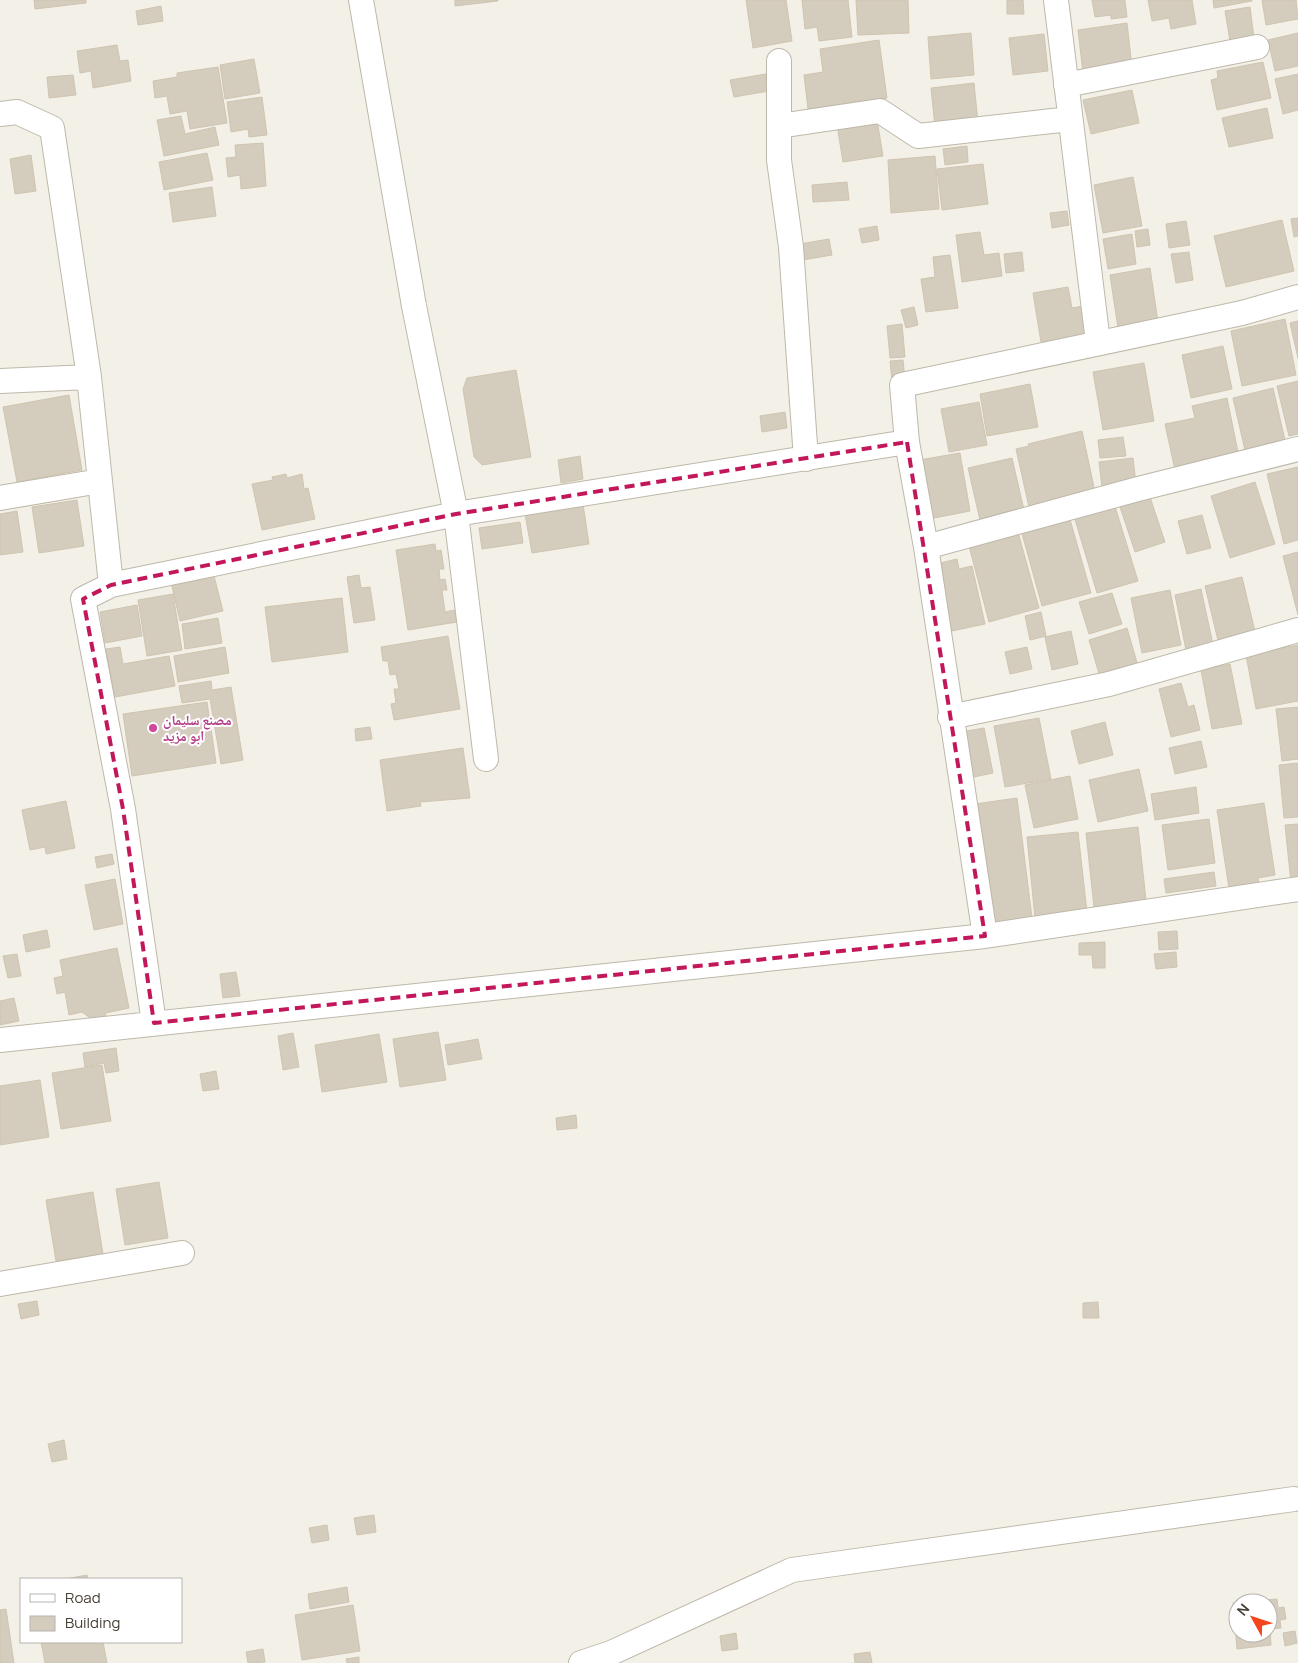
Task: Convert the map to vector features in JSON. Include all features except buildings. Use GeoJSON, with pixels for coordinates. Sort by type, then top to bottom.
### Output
{"type":"FeatureCollection","features":[{"type":"Feature","properties":{"kind":"street"},"geometry":{"type":"LineString","coordinates":[[361,0],[414,306],[456,514],[486,758]]}},
{"type":"Feature","properties":{"kind":"street"},"geometry":{"type":"LineString","coordinates":[[1056,0],[1098,342]]}},
{"type":"Feature","properties":{"kind":"street"},"geometry":{"type":"LineString","coordinates":[[1066,85],[1257,47]]}},
{"type":"Feature","properties":{"kind":"street"},"geometry":{"type":"LineString","coordinates":[[779,61],[780,160],[791,247],[806,459]]}},
{"type":"Feature","properties":{"kind":"street"},"geometry":{"type":"LineString","coordinates":[[779,126],[880,110],[918,136],[1070,119]]}},
{"type":"Feature","properties":{"kind":"street"},"geometry":{"type":"LineString","coordinates":[[0,114],[17,112],[52,128],[89,377],[111,585]]}},
{"type":"Feature","properties":{"kind":"street"},"geometry":{"type":"LineString","coordinates":[[985,936],[950,717],[926,547],[907,442],[902,385],[1242,313],[1298,297]]}},
{"type":"Feature","properties":{"kind":"street"},"geometry":{"type":"LineString","coordinates":[[0,381],[89,377]]}},
{"type":"Feature","properties":{"kind":"street"},"geometry":{"type":"LineString","coordinates":[[154,1023],[122,809],[83,599],[111,585],[456,514],[907,442]]}},
{"type":"Feature","properties":{"kind":"street"},"geometry":{"type":"LineString","coordinates":[[926,547],[1138,489],[1298,449]]}},
{"type":"Feature","properties":{"kind":"street"},"geometry":{"type":"LineString","coordinates":[[0,498],[100,481]]}},
{"type":"Feature","properties":{"kind":"street"},"geometry":{"type":"LineString","coordinates":[[950,717],[1109,684],[1298,630]]}},
{"type":"Feature","properties":{"kind":"street"},"geometry":{"type":"LineString","coordinates":[[0,1040],[985,936],[1298,889]]}},
{"type":"Feature","properties":{"kind":"street"},"geometry":{"type":"LineString","coordinates":[[0,1284],[182,1253]]}},
{"type":"Feature","properties":{"kind":"street"},"geometry":{"type":"LineString","coordinates":[[581,1663],[611,1653],[792,1570],[1294,1499]]}},
{"type":"Feature","properties":{"kind":"highlighted area"},"geometry":{"type":"Polygon","coordinates":[[[907,442],[985,936],[154,1023],[123,809],[83,599],[111,585],[456,514],[907,442]]]}},
{"type":"Feature","properties":{"kind":"place","name":"مصنع سليمان ابو مزيد"},"geometry":{"type":"Point","coordinates":[153,728]}}]}
